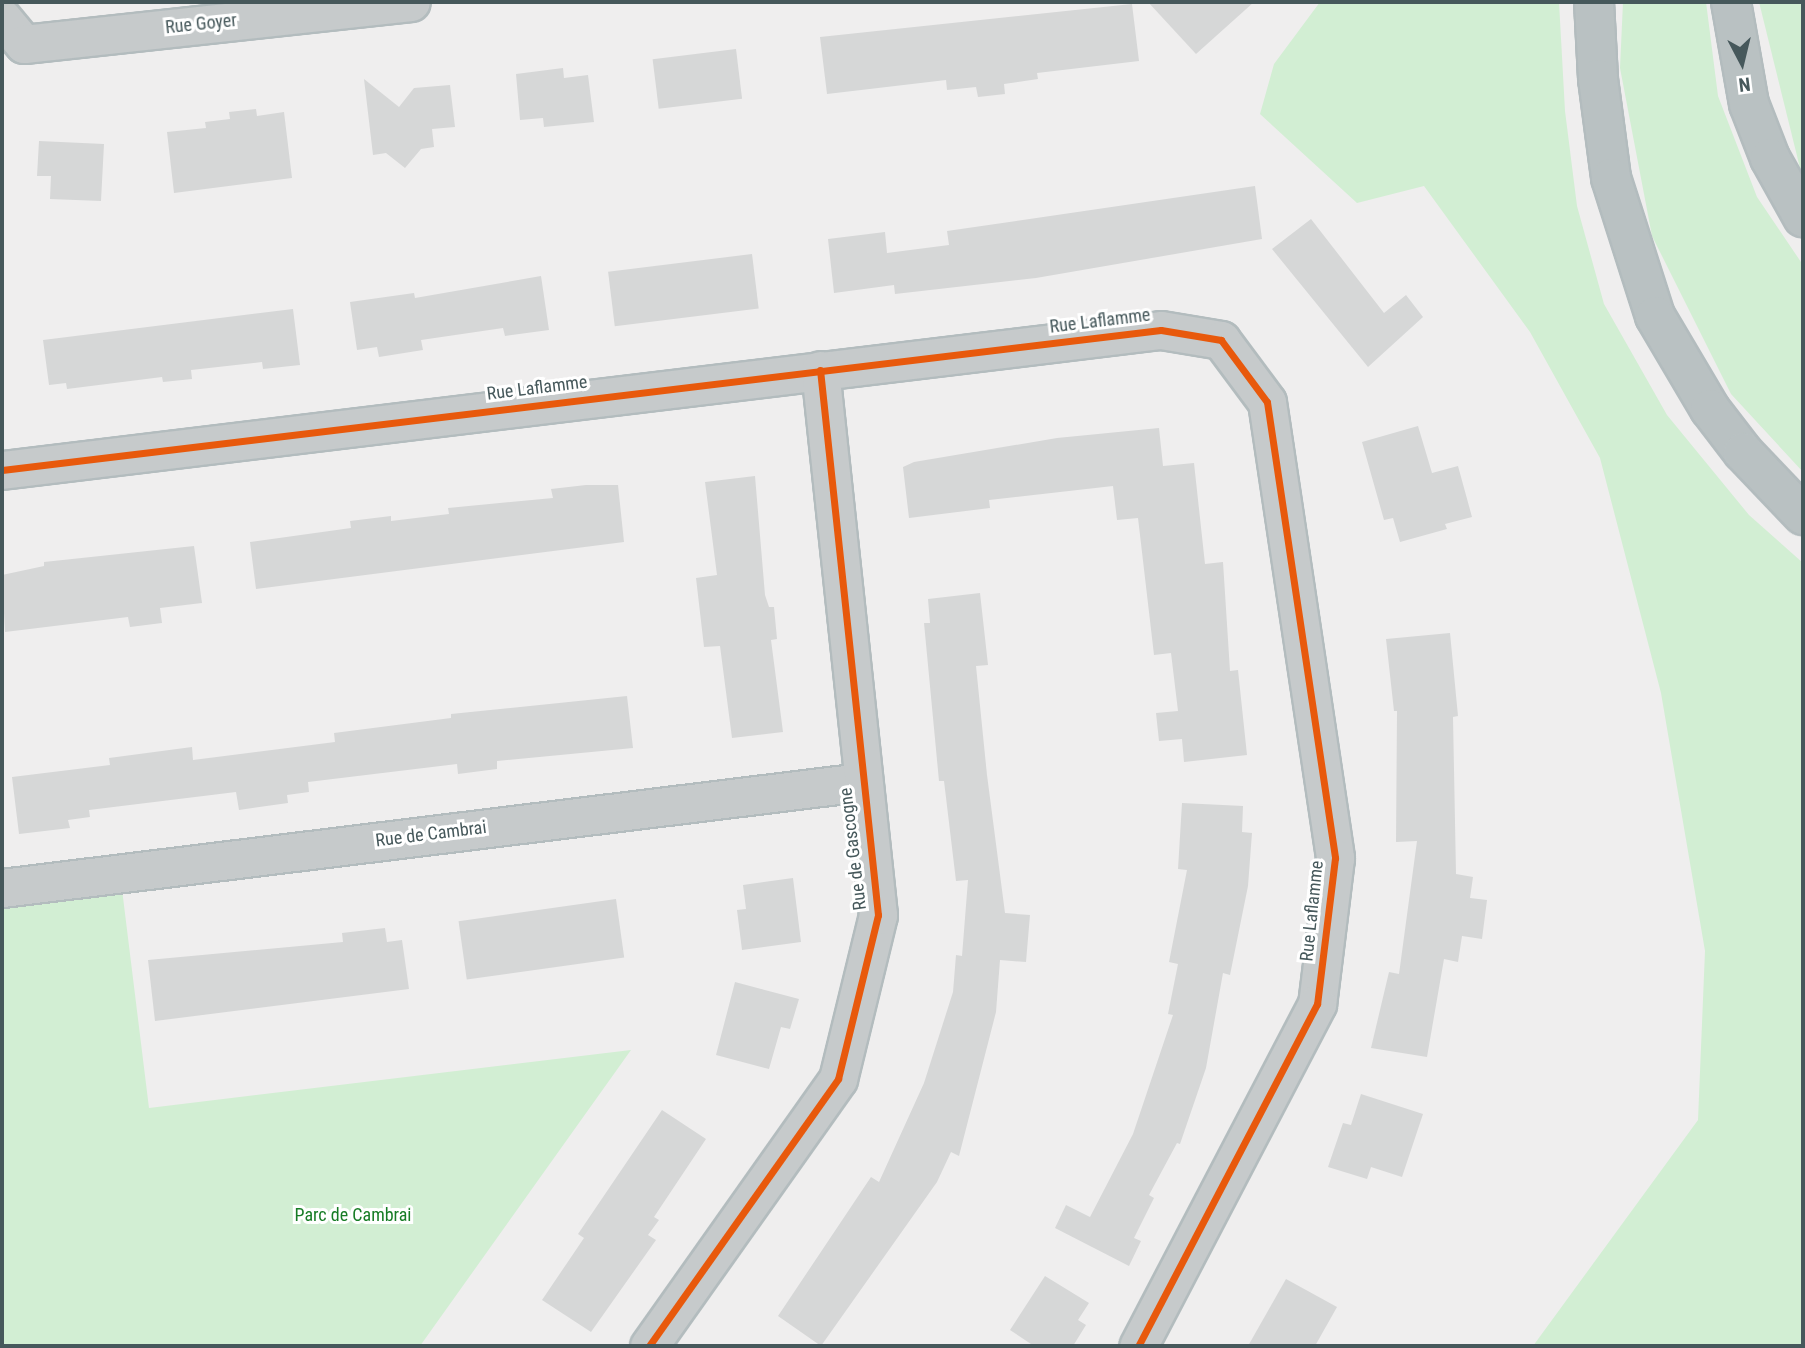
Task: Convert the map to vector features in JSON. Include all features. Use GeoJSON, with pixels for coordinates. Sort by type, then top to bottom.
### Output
{"type":"FeatureCollection","features":[{"type":"Feature","properties":{"kind":"highway"},"geometry":{"type":"LineString","coordinates":[[1594,2],[1598,79],[1611,178],[1655,316],[1718,420],[1803,515]]}},
{"type":"Feature","properties":{"kind":"highway"},"geometry":{"type":"LineString","coordinates":[[1731,2],[1742,74],[1758,131],[1803,217]]}},
{"type":"Feature","properties":{"kind":"street","name":"Rue Goyer"},"geometry":{"type":"LineString","coordinates":[[2,18],[24,44],[411,2]]}},
{"type":"Feature","properties":{"kind":"street","name":"Rue Laflamme"},"geometry":{"type":"LineString","coordinates":[[2,470],[1161,330],[1221,340],[1267,402],[1335,858],[1317,1004],[1139,1346]]}},
{"type":"Feature","properties":{"kind":"street","name":"Rue de Gascogne"},"geometry":{"type":"LineString","coordinates":[[649,1346],[838,1079],[878,915],[861,782],[820,370]]}},
{"type":"Feature","properties":{"kind":"street","name":"Rue de Cambrai"},"geometry":{"type":"LineString","coordinates":[[2,888],[861,782]]}},
{"type":"Feature","properties":{"kind":"green space"},"geometry":{"type":"Polygon","coordinates":[[[1320,2],[1559,2],[1565,111],[1577,206],[1604,304],[1667,415],[1749,515],[1803,563],[1803,1346],[1533,1346],[1698,1120],[1705,951],[1661,693],[1600,458],[1530,332],[1424,186],[1357,203],[1260,114],[1274,64],[1320,2]]]}},
{"type":"Feature","properties":{"kind":"green space"},"geometry":{"type":"Polygon","coordinates":[[[1623,2],[1706,2],[1718,96],[1757,197],[1803,265],[1803,472],[1731,394],[1652,236],[1620,68],[1623,2]]]}},
{"type":"Feature","properties":{"kind":"green space"},"geometry":{"type":"Polygon","coordinates":[[[1759,2],[1803,2],[1803,173],[1800,168],[1759,2]]]}},
{"type":"Feature","properties":{"kind":"green space","name":"Parc de Cambrai"},"geometry":{"type":"Polygon","coordinates":[[[120,873],[149,1108],[631,1050],[420,1346],[2,1346],[2,888],[120,873]]]}},
{"type":"Feature","properties":{"kind":"building"},"geometry":{"type":"Polygon","coordinates":[[[1148,2],[1254,2],[1196,54],[1148,2]]]}},
{"type":"Feature","properties":{"kind":"building"},"geometry":{"type":"Polygon","coordinates":[[[1132,4],[1139,61],[1037,73],[1038,79],[1004,84],[1005,94],[978,97],[976,87],[947,90],[946,80],[827,94],[820,37],[1132,4]]]}},
{"type":"Feature","properties":{"kind":"building"},"geometry":{"type":"Polygon","coordinates":[[[736,49],[742,99],[659,109],[653,59],[736,49]]]}},
{"type":"Feature","properties":{"kind":"building"},"geometry":{"type":"Polygon","coordinates":[[[563,68],[564,78],[588,75],[594,122],[544,127],[543,118],[520,120],[516,74],[563,68]]]}},
{"type":"Feature","properties":{"kind":"building"},"geometry":{"type":"Polygon","coordinates":[[[364,79],[399,107],[414,88],[450,85],[455,127],[432,129],[434,147],[421,149],[405,168],[386,153],[373,155],[364,79]]]}},
{"type":"Feature","properties":{"kind":"building"},"geometry":{"type":"Polygon","coordinates":[[[256,109],[257,116],[284,112],[292,178],[174,193],[167,132],[206,128],[205,122],[230,119],[229,112],[256,109]]]}},
{"type":"Feature","properties":{"kind":"building"},"geometry":{"type":"Polygon","coordinates":[[[39,141],[104,144],[101,201],[50,199],[51,176],[37,176],[39,141]]]}},
{"type":"Feature","properties":{"kind":"building"},"geometry":{"type":"Polygon","coordinates":[[[1255,186],[1262,239],[1036,278],[895,294],[894,285],[834,293],[828,239],[885,232],[887,253],[949,245],[947,231],[1255,186]]]}},
{"type":"Feature","properties":{"kind":"building"},"geometry":{"type":"Polygon","coordinates":[[[1311,219],[1384,313],[1406,295],[1423,317],[1368,367],[1272,249],[1311,219]]]}},
{"type":"Feature","properties":{"kind":"building"},"geometry":{"type":"Polygon","coordinates":[[[752,254],[759,309],[615,326],[608,272],[752,254]]]}},
{"type":"Feature","properties":{"kind":"building"},"geometry":{"type":"Polygon","coordinates":[[[541,276],[549,330],[505,336],[503,328],[421,340],[423,350],[379,357],[377,347],[357,350],[350,302],[414,293],[415,298],[541,276]]]}},
{"type":"Feature","properties":{"kind":"building"},"geometry":{"type":"Polygon","coordinates":[[[293,309],[300,365],[263,369],[262,362],[191,370],[192,379],[163,382],[162,377],[67,389],[66,383],[49,385],[43,340],[293,309]]]}},
{"type":"Feature","properties":{"kind":"building"},"geometry":{"type":"Polygon","coordinates":[[[1418,426],[1432,473],[1458,466],[1472,517],[1445,524],[1447,529],[1400,542],[1393,518],[1384,520],[1362,442],[1418,426]]]}},
{"type":"Feature","properties":{"kind":"building"},"geometry":{"type":"Polygon","coordinates":[[[1159,428],[1163,466],[1194,463],[1205,564],[1223,562],[1230,671],[1238,670],[1247,755],[1184,762],[1182,739],[1159,741],[1156,713],[1178,711],[1171,653],[1154,655],[1138,518],[1117,520],[1113,486],[989,500],[990,508],[909,518],[903,467],[914,462],[1057,438],[1159,428]]]}},
{"type":"Feature","properties":{"kind":"building"},"geometry":{"type":"Polygon","coordinates":[[[755,476],[765,595],[769,607],[774,607],[777,639],[771,640],[783,732],[732,738],[720,646],[704,647],[696,578],[717,575],[705,482],[755,476]]]}},
{"type":"Feature","properties":{"kind":"building"},"geometry":{"type":"Polygon","coordinates":[[[618,485],[624,542],[256,589],[250,542],[351,528],[350,521],[391,516],[391,521],[449,514],[448,508],[553,498],[551,489],[618,485]]]}},
{"type":"Feature","properties":{"kind":"building"},"geometry":{"type":"Polygon","coordinates":[[[194,546],[202,603],[160,608],[162,623],[130,627],[128,617],[5,632],[2,575],[44,566],[44,562],[194,546]]]}},
{"type":"Feature","properties":{"kind":"building"},"geometry":{"type":"Polygon","coordinates":[[[980,593],[988,665],[976,666],[987,775],[1005,913],[1030,915],[1026,962],[1000,960],[996,1012],[959,1156],[951,1152],[937,1182],[821,1346],[778,1316],[871,1177],[879,1182],[924,1083],[953,992],[956,955],[962,956],[968,880],[956,881],[944,781],[939,781],[924,623],[930,623],[928,599],[980,593]]]}},
{"type":"Feature","properties":{"kind":"building"},"geometry":{"type":"Polygon","coordinates":[[[1450,633],[1458,716],[1453,717],[1456,874],[1473,877],[1470,898],[1487,900],[1482,939],[1462,936],[1458,962],[1444,959],[1427,1057],[1371,1048],[1389,972],[1399,974],[1417,841],[1396,842],[1397,711],[1394,711],[1386,639],[1450,633]]]}},
{"type":"Feature","properties":{"kind":"building"},"geometry":{"type":"Polygon","coordinates":[[[627,696],[633,748],[497,761],[497,769],[458,774],[457,764],[308,782],[309,792],[287,795],[288,803],[239,810],[236,792],[89,810],[90,817],[68,820],[70,828],[19,834],[12,777],[110,765],[109,758],[192,747],[193,760],[335,742],[334,733],[451,718],[451,714],[627,696]]]}},
{"type":"Feature","properties":{"kind":"building"},"geometry":{"type":"Polygon","coordinates":[[[1182,803],[1243,806],[1242,832],[1252,833],[1248,886],[1230,975],[1223,973],[1206,1068],[1180,1144],[1177,1143],[1149,1195],[1154,1198],[1134,1238],[1141,1241],[1129,1266],[1055,1228],[1066,1205],[1090,1217],[1133,1134],[1173,1015],[1168,1014],[1178,964],[1169,962],[1187,870],[1178,869],[1182,803]]]}},
{"type":"Feature","properties":{"kind":"building"},"geometry":{"type":"Polygon","coordinates":[[[793,878],[801,942],[742,950],[737,910],[746,909],[743,885],[793,878]]]}},
{"type":"Feature","properties":{"kind":"building"},"geometry":{"type":"Polygon","coordinates":[[[616,899],[624,957],[467,980],[459,921],[616,899]]]}},
{"type":"Feature","properties":{"kind":"building"},"geometry":{"type":"Polygon","coordinates":[[[385,928],[387,942],[402,940],[409,989],[155,1021],[148,960],[343,942],[342,933],[385,928]]]}},
{"type":"Feature","properties":{"kind":"building"},"geometry":{"type":"Polygon","coordinates":[[[735,982],[799,999],[790,1029],[781,1027],[769,1069],[716,1055],[735,982]]]}},
{"type":"Feature","properties":{"kind":"building"},"geometry":{"type":"Polygon","coordinates":[[[1361,1094],[1423,1114],[1402,1177],[1371,1167],[1367,1179],[1328,1167],[1343,1123],[1351,1125],[1361,1094]]]}},
{"type":"Feature","properties":{"kind":"building"},"geometry":{"type":"Polygon","coordinates":[[[662,1110],[706,1139],[654,1217],[659,1220],[648,1235],[656,1240],[591,1332],[542,1300],[584,1238],[578,1234],[662,1110]]]}},
{"type":"Feature","properties":{"kind":"building"},"geometry":{"type":"Polygon","coordinates":[[[1045,1276],[1089,1303],[1078,1320],[1086,1325],[1073,1346],[1034,1346],[1010,1330],[1045,1276]]]}},
{"type":"Feature","properties":{"kind":"building"},"geometry":{"type":"Polygon","coordinates":[[[1286,1279],[1337,1307],[1315,1346],[1248,1346],[1286,1279]]]}},
{"type":"Feature","properties":{"kind":"cycle path"},"geometry":{"type":"LineString","coordinates":[[2,470],[1161,330],[1221,340],[1267,402],[1335,858],[1317,1004],[1138,1346]]}},
{"type":"Feature","properties":{"kind":"cycle path"},"geometry":{"type":"LineString","coordinates":[[649,1346],[838,1079],[878,915],[820,370]]}}]}
